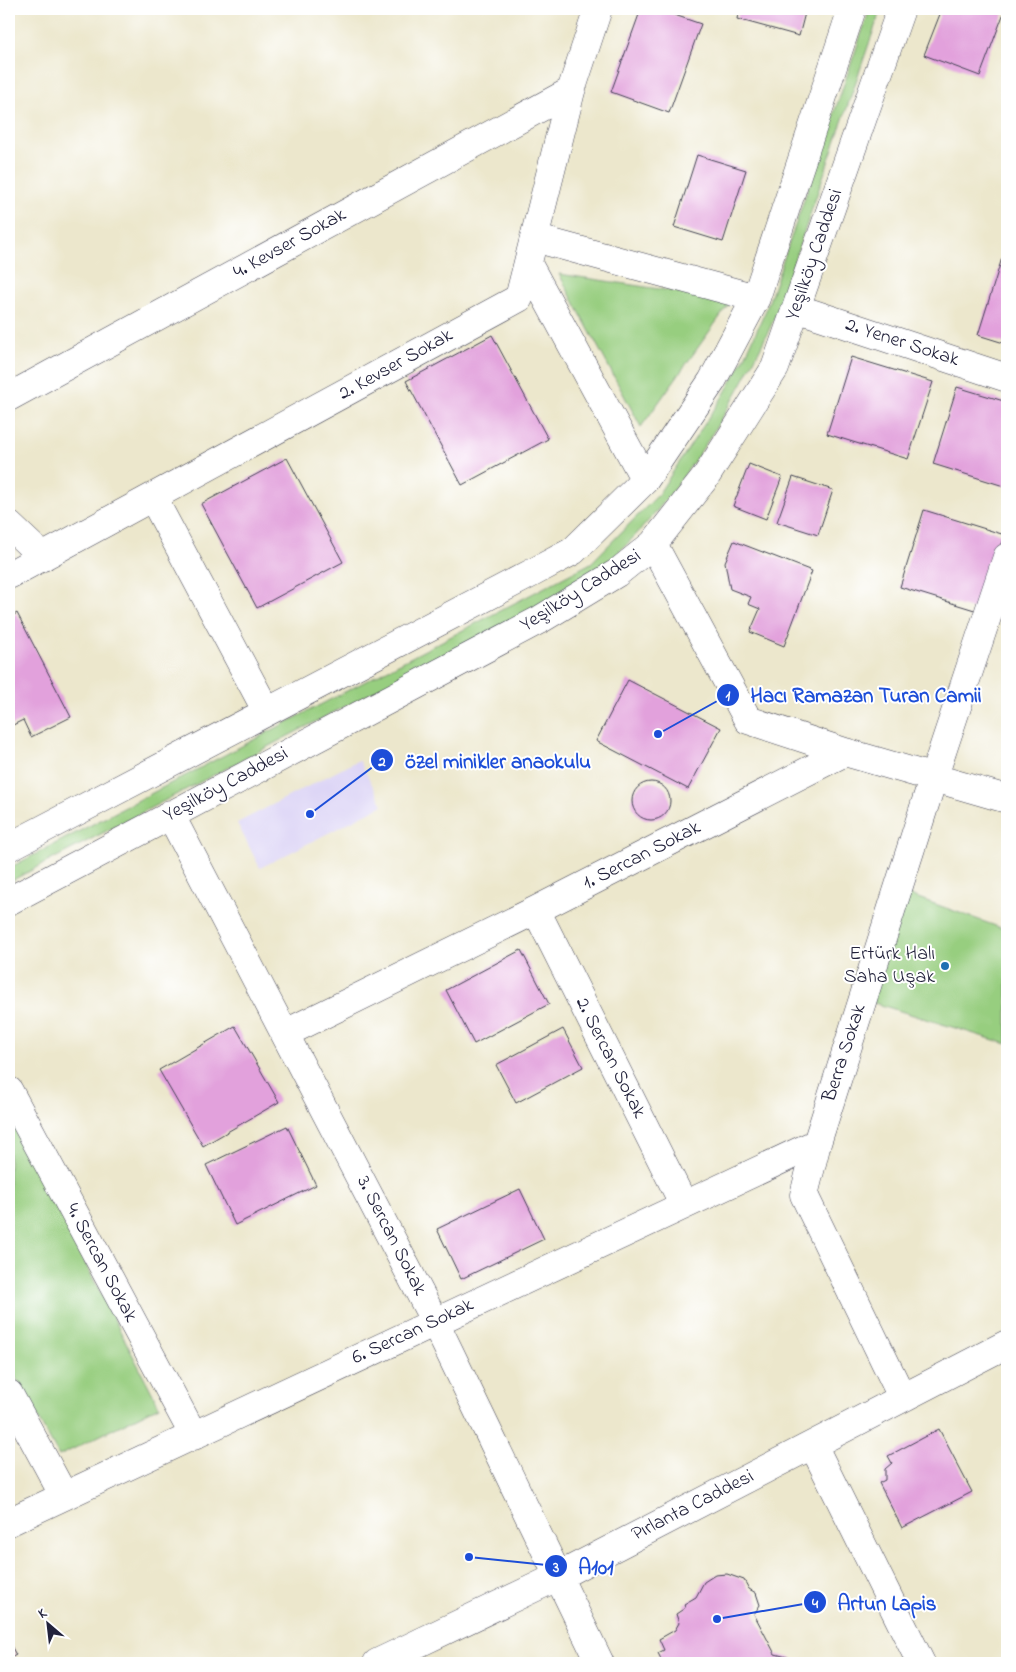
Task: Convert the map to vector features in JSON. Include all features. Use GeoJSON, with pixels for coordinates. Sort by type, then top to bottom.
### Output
{"type":"FeatureCollection","features":[{"type":"Feature","properties":{"kind":"street","name":"2. Kevser Sokak"},"geometry":{"type":"LineString","coordinates":[[9,575],[520,298],[571,91],[598,9]]}},
{"type":"Feature","properties":{"kind":"street","name":"Yeşilköy Caddesi"},"geometry":{"type":"LineString","coordinates":[[9,847],[573,551],[645,480],[712,380],[756,298],[852,9]]}},
{"type":"Feature","properties":{"kind":"street","name":"Yeşilköy Caddesi"},"geometry":{"type":"LineString","coordinates":[[9,901],[541,619],[618,573],[653,544],[710,472],[770,375],[796,308],[901,9]]}},
{"type":"Feature","properties":{"kind":"street","name":"4. Kevser Sokak"},"geometry":{"type":"LineString","coordinates":[[9,397],[571,91]]}},
{"type":"Feature","properties":{"kind":"street"},"geometry":{"type":"LineString","coordinates":[[534,238],[756,298]]}},
{"type":"Feature","properties":{"kind":"street"},"geometry":{"type":"LineString","coordinates":[[528,264],[645,480]]}},
{"type":"Feature","properties":{"kind":"street","name":"2. Yener Sokak"},"geometry":{"type":"LineString","coordinates":[[796,308],[1007,378]]}},
{"type":"Feature","properties":{"kind":"street"},"geometry":{"type":"LineString","coordinates":[[153,498],[268,712]]}},
{"type":"Feature","properties":{"kind":"street"},"geometry":{"type":"LineString","coordinates":[[9,525],[43,557]]}},
{"type":"Feature","properties":{"kind":"street"},"geometry":{"type":"LineString","coordinates":[[653,544],[748,720],[845,752],[1007,800]]}},
{"type":"Feature","properties":{"kind":"street","name":"Berra Sokak"},"geometry":{"type":"LineString","coordinates":[[902,1397],[804,1195],[817,1144],[933,779],[1007,557]]}},
{"type":"Feature","properties":{"kind":"street","name":"1. Sercan Sokak"},"geometry":{"type":"LineString","coordinates":[[286,1033],[536,910],[845,752]]}},
{"type":"Feature","properties":{"kind":"street","name":"3. Sercan Sokak"},"geometry":{"type":"LineString","coordinates":[[170,814],[286,1033],[435,1322],[556,1577],[600,1663]]}},
{"type":"Feature","properties":{"kind":"street","name":"2. Sercan Sokak"},"geometry":{"type":"LineString","coordinates":[[536,910],[684,1205]]}},
{"type":"Feature","properties":{"kind":"street","name":"4. Sercan Sokak"},"geometry":{"type":"LineString","coordinates":[[9,1091],[194,1436]]}},
{"type":"Feature","properties":{"kind":"street","name":"6. Sercan Sokak"},"geometry":{"type":"LineString","coordinates":[[9,1522],[817,1144]]}},
{"type":"Feature","properties":{"kind":"street","name":"Pırlanta Caddesi"},"geometry":{"type":"LineString","coordinates":[[377,1663],[556,1577],[1007,1344]]}},
{"type":"Feature","properties":{"kind":"street"},"geometry":{"type":"LineString","coordinates":[[9,1394],[64,1496]]}},
{"type":"Feature","properties":{"kind":"street"},"geometry":{"type":"LineString","coordinates":[[812,1445],[921,1663]]}},
{"type":"Feature","properties":{"kind":"shaded area"},"geometry":{"type":"Polygon","coordinates":[[[359,760],[383,805],[260,868],[237,823],[359,760]]]}},
{"type":"Feature","properties":{"kind":"green space"},"geometry":{"type":"Polygon","coordinates":[[[870,9],[881,9],[774,319],[744,380],[706,443],[663,503],[617,554],[589,576],[558,595],[9,882],[9,868],[591,563],[657,496],[723,396],[745,357],[766,310],[870,9]]]}},
{"type":"Feature","properties":{"kind":"green space"},"geometry":{"type":"Polygon","coordinates":[[[559,274],[732,300],[641,427],[559,274]]]}},
{"type":"Feature","properties":{"kind":"green space","name":"Ertürk Halı Saha Uşak"},"geometry":{"type":"Polygon","coordinates":[[[907,894],[1007,930],[1007,1044],[871,1002],[907,894]]]}},
{"type":"Feature","properties":{"kind":"green space"},"geometry":{"type":"Polygon","coordinates":[[[9,1116],[159,1406],[59,1456],[9,1365],[9,1116]]]}},
{"type":"Feature","properties":{"kind":"building"},"geometry":{"type":"Polygon","coordinates":[[[641,9],[657,9],[701,24],[669,113],[611,92],[641,9]]]}},
{"type":"Feature","properties":{"kind":"building"},"geometry":{"type":"Polygon","coordinates":[[[739,9],[806,9],[799,36],[737,19],[739,9]]]}},
{"type":"Feature","properties":{"kind":"building"},"geometry":{"type":"Polygon","coordinates":[[[942,9],[1005,10],[980,76],[924,55],[942,9]]]}},
{"type":"Feature","properties":{"kind":"building"},"geometry":{"type":"Polygon","coordinates":[[[697,155],[746,170],[723,242],[674,227],[697,155]]]}},
{"type":"Feature","properties":{"kind":"building"},"geometry":{"type":"Polygon","coordinates":[[[1002,258],[1007,260],[1007,344],[978,335],[1002,258]]]}},
{"type":"Feature","properties":{"kind":"building"},"geometry":{"type":"Polygon","coordinates":[[[492,335],[548,439],[462,485],[406,381],[492,335]]]}},
{"type":"Feature","properties":{"kind":"building"},"geometry":{"type":"Polygon","coordinates":[[[851,357],[933,382],[908,459],[827,434],[851,357]]]}},
{"type":"Feature","properties":{"kind":"building"},"geometry":{"type":"Polygon","coordinates":[[[957,387],[1007,402],[1007,487],[933,464],[957,387]]]}},
{"type":"Feature","properties":{"kind":"building"},"geometry":{"type":"Polygon","coordinates":[[[287,458],[343,562],[257,608],[201,504],[287,458]]]}},
{"type":"Feature","properties":{"kind":"building"},"geometry":{"type":"Polygon","coordinates":[[[749,464],[782,477],[766,519],[733,506],[749,464]]]}},
{"type":"Feature","properties":{"kind":"building"},"geometry":{"type":"Polygon","coordinates":[[[793,477],[833,490],[818,535],[777,522],[793,477]]]}},
{"type":"Feature","properties":{"kind":"building"},"geometry":{"type":"Polygon","coordinates":[[[924,510],[1005,535],[981,612],[900,587],[924,510]]]}},
{"type":"Feature","properties":{"kind":"building"},"geometry":{"type":"Polygon","coordinates":[[[734,541],[812,571],[784,646],[750,632],[760,609],[748,604],[751,597],[730,589],[725,562],[734,541]]]}},
{"type":"Feature","properties":{"kind":"building"},"geometry":{"type":"Polygon","coordinates":[[[17,613],[71,717],[31,737],[23,720],[9,727],[9,618],[17,613]]]}},
{"type":"Feature","properties":{"kind":"building"},"geometry":{"type":"Polygon","coordinates":[[[628,680],[721,728],[688,789],[596,741],[628,680]]]}},
{"type":"Feature","properties":{"kind":"building"},"geometry":{"type":"Polygon","coordinates":[[[651,782],[658,783],[664,788],[669,794],[669,808],[664,814],[658,819],[651,820],[644,819],[638,814],[633,808],[632,801],[633,794],[638,788],[644,783],[651,782]]]}},
{"type":"Feature","properties":{"kind":"building"},"geometry":{"type":"Polygon","coordinates":[[[521,950],[549,1004],[474,1044],[446,990],[521,950]]]}},
{"type":"Feature","properties":{"kind":"building"},"geometry":{"type":"Polygon","coordinates":[[[235,1026],[279,1102],[203,1146],[159,1070],[235,1026]]]}},
{"type":"Feature","properties":{"kind":"building"},"geometry":{"type":"Polygon","coordinates":[[[563,1029],[583,1067],[516,1103],[496,1065],[563,1029]]]}},
{"type":"Feature","properties":{"kind":"building"},"geometry":{"type":"Polygon","coordinates":[[[287,1126],[316,1185],[235,1225],[206,1165],[287,1126]]]}},
{"type":"Feature","properties":{"kind":"building"},"geometry":{"type":"Polygon","coordinates":[[[520,1189],[544,1239],[461,1279],[437,1229],[520,1189]]]}},
{"type":"Feature","properties":{"kind":"building"},"geometry":{"type":"Polygon","coordinates":[[[939,1429],[972,1492],[902,1528],[879,1483],[885,1480],[885,1469],[892,1463],[888,1456],[939,1429]]]}},
{"type":"Feature","properties":{"kind":"building"},"geometry":{"type":"Polygon","coordinates":[[[727,1574],[744,1580],[749,1589],[756,1593],[760,1605],[754,1614],[775,1654],[791,1658],[793,1663],[663,1663],[658,1653],[664,1650],[659,1639],[675,1630],[679,1623],[676,1614],[685,1608],[684,1604],[696,1597],[704,1582],[715,1575],[727,1574]]]}},
{"type":"Feature","properties":{"kind":"building"},"geometry":{"type":"Polygon","coordinates":[[[9,1642],[16,1655],[9,1659],[9,1642]]]}},
{"type":"Feature","properties":{"kind":"place","name":"Hacı Ramazan Turan Camii"},"geometry":{"type":"Point","coordinates":[658,734]}},
{"type":"Feature","properties":{"kind":"place","name":"özel minikler anaokulu"},"geometry":{"type":"Point","coordinates":[310,814]}},
{"type":"Feature","properties":{"kind":"place","name":"Ertürk Halı Saha Uşak"},"geometry":{"type":"Point","coordinates":[945,966]}},
{"type":"Feature","properties":{"kind":"place","name":"A101"},"geometry":{"type":"Point","coordinates":[469,1557]}},
{"type":"Feature","properties":{"kind":"place","name":"Artun Lapis"},"geometry":{"type":"Point","coordinates":[717,1619]}}]}
